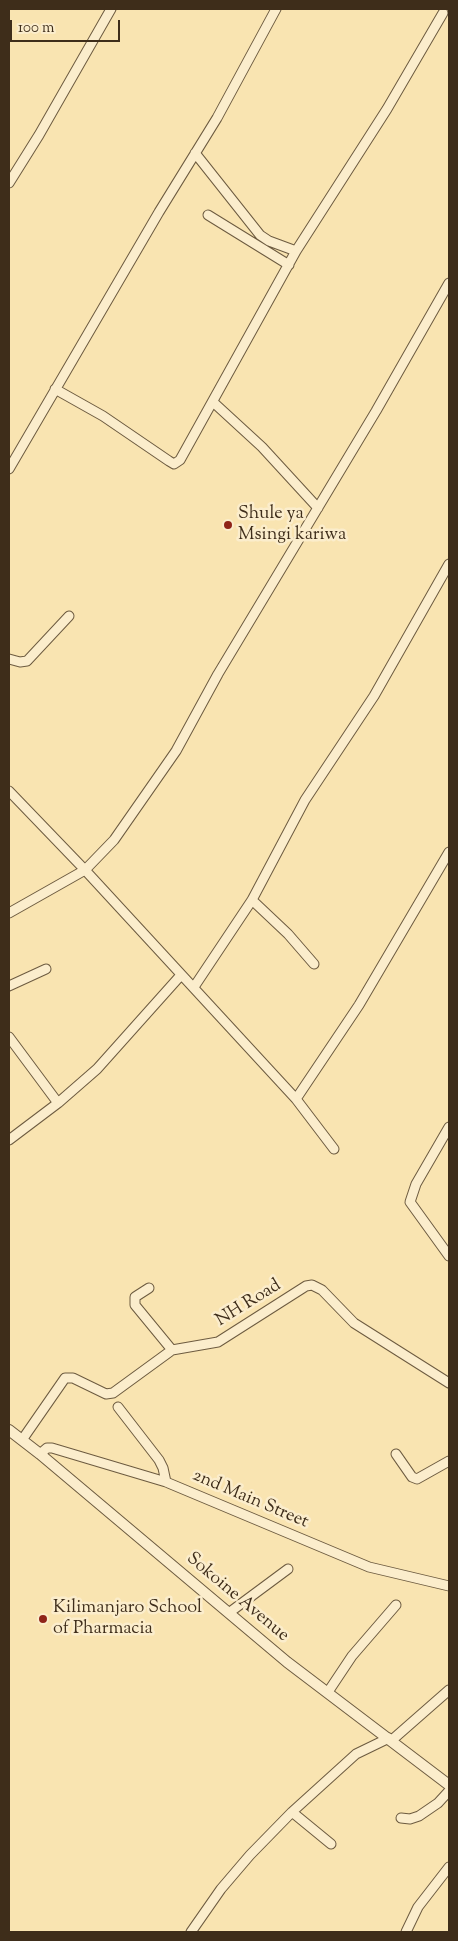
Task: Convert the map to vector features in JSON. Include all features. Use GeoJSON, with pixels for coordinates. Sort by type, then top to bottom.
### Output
{"type":"FeatureCollection","features":[{"type":"Feature","properties":{"kind":"street"},"geometry":{"type":"LineString","coordinates":[[9,183],[39,135],[111,9]]}},
{"type":"Feature","properties":{"kind":"street"},"geometry":{"type":"LineString","coordinates":[[9,469],[195,153],[276,9]]}},
{"type":"Feature","properties":{"kind":"street"},"geometry":{"type":"LineString","coordinates":[[55,389],[103,416],[174,464],[180,460],[296,251],[387,109],[444,14]]}},
{"type":"Feature","properties":{"kind":"street"},"geometry":{"type":"LineString","coordinates":[[195,153],[260,235],[296,251]]}},
{"type":"Feature","properties":{"kind":"street"},"geometry":{"type":"LineString","coordinates":[[208,215],[289,264]]}},
{"type":"Feature","properties":{"kind":"street"},"geometry":{"type":"LineString","coordinates":[[9,913],[85,870],[114,840],[176,751],[218,674],[318,508],[449,283]]}},
{"type":"Feature","properties":{"kind":"street"},"geometry":{"type":"LineString","coordinates":[[213,402],[262,447],[318,508]]}},
{"type":"Feature","properties":{"kind":"street"},"geometry":{"type":"LineString","coordinates":[[194,987],[252,900],[305,800],[379,688],[449,564]]}},
{"type":"Feature","properties":{"kind":"street"},"geometry":{"type":"LineString","coordinates":[[9,659],[26,662],[69,616]]}},
{"type":"Feature","properties":{"kind":"street"},"geometry":{"type":"LineString","coordinates":[[9,791],[194,987],[296,1100],[334,1149]]}},
{"type":"Feature","properties":{"kind":"street"},"geometry":{"type":"LineString","coordinates":[[296,1100],[359,1005],[449,852]]}},
{"type":"Feature","properties":{"kind":"street"},"geometry":{"type":"LineString","coordinates":[[252,900],[288,934],[314,964]]}},
{"type":"Feature","properties":{"kind":"street"},"geometry":{"type":"LineString","coordinates":[[9,986],[46,969]]}},
{"type":"Feature","properties":{"kind":"street"},"geometry":{"type":"LineString","coordinates":[[9,1140],[58,1103],[97,1069],[181,975]]}},
{"type":"Feature","properties":{"kind":"street"},"geometry":{"type":"LineString","coordinates":[[9,1037],[58,1103]]}},
{"type":"Feature","properties":{"kind":"street"},"geometry":{"type":"LineString","coordinates":[[449,1127],[416,1184],[410,1202],[449,1256]]}},
{"type":"Feature","properties":{"kind":"street","name":"NH Road"},"geometry":{"type":"LineString","coordinates":[[22,1440],[65,1378],[72,1378],[106,1394],[112,1393],[172,1350],[218,1342],[306,1286],[316,1286],[354,1323],[393,1350],[449,1383]]}},
{"type":"Feature","properties":{"kind":"street"},"geometry":{"type":"LineString","coordinates":[[149,1288],[135,1297],[135,1305],[172,1350]]}},
{"type":"Feature","properties":{"kind":"street"},"geometry":{"type":"LineString","coordinates":[[118,1407],[159,1460],[166,1482]]}},
{"type":"Feature","properties":{"kind":"street","name":"Sokoine Avenue"},"geometry":{"type":"LineString","coordinates":[[9,1430],[230,1612],[287,1662],[449,1785]]}},
{"type":"Feature","properties":{"kind":"street","name":"2nd Main Street"},"geometry":{"type":"LineString","coordinates":[[40,1454],[46,1448],[52,1448],[166,1482],[369,1568],[449,1586]]}},
{"type":"Feature","properties":{"kind":"street"},"geometry":{"type":"LineString","coordinates":[[396,1454],[412,1477],[417,1480],[449,1462]]}},
{"type":"Feature","properties":{"kind":"street"},"geometry":{"type":"LineString","coordinates":[[230,1612],[288,1569]]}},
{"type":"Feature","properties":{"kind":"street"},"geometry":{"type":"LineString","coordinates":[[328,1692],[352,1656],[396,1605]]}},
{"type":"Feature","properties":{"kind":"street"},"geometry":{"type":"LineString","coordinates":[[191,1932],[221,1889],[250,1854],[292,1812],[356,1754],[390,1739],[449,1690]]}},
{"type":"Feature","properties":{"kind":"street"},"geometry":{"type":"LineString","coordinates":[[401,1818],[410,1819],[419,1816],[438,1803],[449,1791]]}},
{"type":"Feature","properties":{"kind":"street"},"geometry":{"type":"LineString","coordinates":[[292,1812],[331,1844]]}},
{"type":"Feature","properties":{"kind":"street"},"geometry":{"type":"LineString","coordinates":[[406,1932],[418,1907],[449,1867]]}},
{"type":"Feature","properties":{"kind":"place","name":"Shule ya Msingi kariwa"},"geometry":{"type":"Point","coordinates":[228,525]}},
{"type":"Feature","properties":{"kind":"place","name":"Kilimanjaro School of Pharmacia"},"geometry":{"type":"Point","coordinates":[43,1619]}}]}
